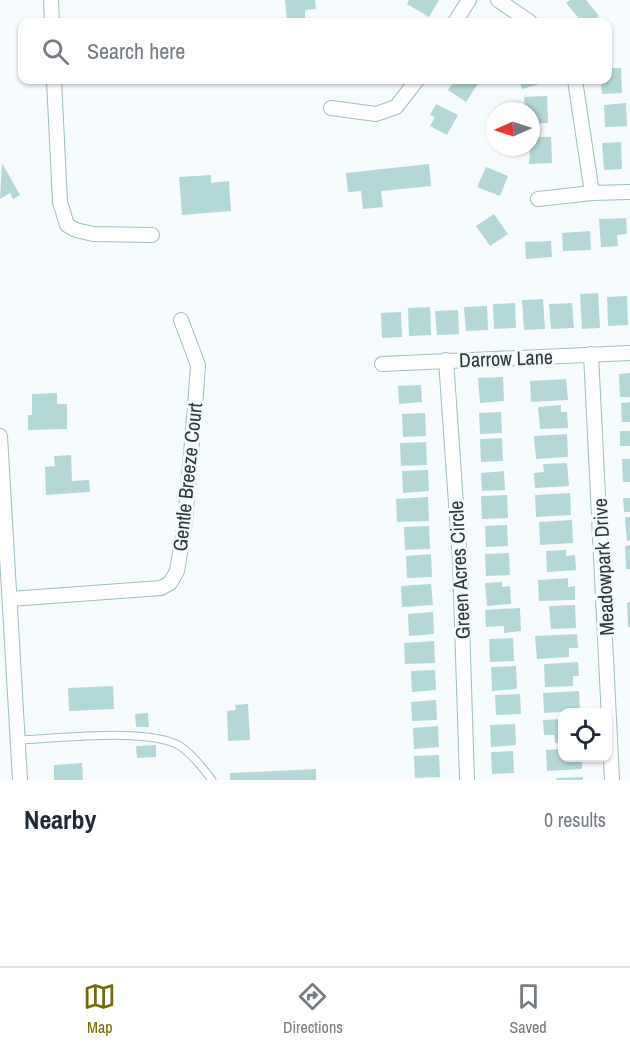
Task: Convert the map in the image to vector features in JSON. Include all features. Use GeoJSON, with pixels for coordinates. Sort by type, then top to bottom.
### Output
{"type":"FeatureCollection","features":[{"type":"Feature","properties":{"kind":"street"},"geometry":{"type":"LineString","coordinates":[[51,0],[52,18]]}},
{"type":"Feature","properties":{"kind":"street"},"geometry":{"type":"LineString","coordinates":[[458,18],[469,0]]}},
{"type":"Feature","properties":{"kind":"street"},"geometry":{"type":"LineString","coordinates":[[498,0],[524,18]]}},
{"type":"Feature","properties":{"kind":"street"},"geometry":{"type":"LineString","coordinates":[[54,84],[60,202],[67,225],[93,234],[152,235]]}},
{"type":"Feature","properties":{"kind":"street"},"geometry":{"type":"LineString","coordinates":[[331,108],[376,114],[396,107],[414,84]]}},
{"type":"Feature","properties":{"kind":"street"},"geometry":{"type":"LineString","coordinates":[[576,84],[592,193]]}},
{"type":"Feature","properties":{"kind":"street"},"geometry":{"type":"LineString","coordinates":[[538,199],[592,193],[630,192]]}},
{"type":"Feature","properties":{"kind":"street","name":"Gentle Breeze Court"},"geometry":{"type":"LineString","coordinates":[[10,599],[161,588],[170,583],[177,571],[185,522],[198,365],[181,320]]}},
{"type":"Feature","properties":{"kind":"street","name":"Darrow Lane"},"geometry":{"type":"LineString","coordinates":[[382,364],[630,352]]}},
{"type":"Feature","properties":{"kind":"street","name":"Meadowpark Drive"},"geometry":{"type":"LineString","coordinates":[[591,354],[612,780]]}},
{"type":"Feature","properties":{"kind":"street","name":"Green Acres Circle"},"geometry":{"type":"LineString","coordinates":[[446,360],[460,561],[467,780]]}},
{"type":"Feature","properties":{"kind":"street"},"geometry":{"type":"LineString","coordinates":[[0,436],[20,780]]}},
{"type":"Feature","properties":{"kind":"lane"},"geometry":{"type":"LineString","coordinates":[[18,740],[93,736],[163,740],[180,746],[212,780]]}},
{"type":"Feature","properties":{"kind":"building"},"geometry":{"type":"Polygon","coordinates":[[[285,0],[315,0],[316,9],[305,10],[305,18],[287,18],[285,0]]]}},
{"type":"Feature","properties":{"kind":"building"},"geometry":{"type":"Polygon","coordinates":[[[409,0],[439,0],[429,17],[407,4],[409,0]]]}},
{"type":"Feature","properties":{"kind":"building"},"geometry":{"type":"Polygon","coordinates":[[[570,0],[586,0],[599,16],[579,18],[566,3],[570,0]]]}},
{"type":"Feature","properties":{"kind":"building"},"geometry":{"type":"Polygon","coordinates":[[[612,68],[621,68],[622,93],[602,94],[601,84],[612,84],[612,68]]]}},
{"type":"Feature","properties":{"kind":"building"},"geometry":{"type":"Polygon","coordinates":[[[452,84],[478,84],[466,102],[448,90],[452,84]]]}},
{"type":"Feature","properties":{"kind":"building"},"geometry":{"type":"Polygon","coordinates":[[[520,84],[540,84],[522,89],[520,84]]]}},
{"type":"Feature","properties":{"kind":"building"},"geometry":{"type":"Polygon","coordinates":[[[547,96],[548,123],[540,124],[540,102],[524,102],[524,97],[547,96]]]}},
{"type":"Feature","properties":{"kind":"building"},"geometry":{"type":"Polygon","coordinates":[[[626,103],[627,126],[605,127],[604,105],[626,103]]]}},
{"type":"Feature","properties":{"kind":"building"},"geometry":{"type":"Polygon","coordinates":[[[436,104],[458,115],[447,135],[430,126],[435,117],[430,115],[436,104]]]}},
{"type":"Feature","properties":{"kind":"building"},"geometry":{"type":"Polygon","coordinates":[[[540,137],[551,137],[552,163],[529,164],[530,156],[540,156],[540,137]]]}},
{"type":"Feature","properties":{"kind":"building"},"geometry":{"type":"Polygon","coordinates":[[[621,142],[622,169],[604,170],[602,143],[621,142]]]}},
{"type":"Feature","properties":{"kind":"building"},"geometry":{"type":"Polygon","coordinates":[[[2,163],[20,195],[13,199],[10,193],[0,199],[2,163]]]}},
{"type":"Feature","properties":{"kind":"building"},"geometry":{"type":"Polygon","coordinates":[[[429,164],[431,186],[381,191],[383,207],[363,209],[361,191],[348,192],[346,173],[429,164]]]}},
{"type":"Feature","properties":{"kind":"building"},"geometry":{"type":"Polygon","coordinates":[[[486,167],[508,176],[500,196],[477,187],[486,167]]]}},
{"type":"Feature","properties":{"kind":"building"},"geometry":{"type":"Polygon","coordinates":[[[211,175],[211,183],[229,181],[231,211],[182,215],[179,177],[211,175]]]}},
{"type":"Feature","properties":{"kind":"building"},"geometry":{"type":"Polygon","coordinates":[[[494,214],[508,234],[490,246],[476,226],[494,214]]]}},
{"type":"Feature","properties":{"kind":"building"},"geometry":{"type":"Polygon","coordinates":[[[626,218],[627,234],[617,235],[618,246],[601,247],[599,219],[626,218]]]}},
{"type":"Feature","properties":{"kind":"building"},"geometry":{"type":"Polygon","coordinates":[[[590,231],[591,250],[563,251],[562,233],[590,231]]]}},
{"type":"Feature","properties":{"kind":"building"},"geometry":{"type":"Polygon","coordinates":[[[551,241],[552,257],[526,259],[525,242],[551,241]]]}},
{"type":"Feature","properties":{"kind":"building"},"geometry":{"type":"Polygon","coordinates":[[[598,293],[600,328],[582,329],[580,294],[598,293]]]}},
{"type":"Feature","properties":{"kind":"building"},"geometry":{"type":"Polygon","coordinates":[[[627,296],[628,325],[608,326],[607,297],[627,296]]]}},
{"type":"Feature","properties":{"kind":"building"},"geometry":{"type":"Polygon","coordinates":[[[543,299],[545,329],[524,330],[522,300],[543,299]]]}},
{"type":"Feature","properties":{"kind":"building"},"geometry":{"type":"Polygon","coordinates":[[[515,303],[516,328],[494,329],[493,304],[515,303]]]}},
{"type":"Feature","properties":{"kind":"building"},"geometry":{"type":"Polygon","coordinates":[[[572,303],[574,328],[551,329],[549,304],[572,303]]]}},
{"type":"Feature","properties":{"kind":"building"},"geometry":{"type":"Polygon","coordinates":[[[487,306],[488,330],[466,331],[464,307],[487,306]]]}},
{"type":"Feature","properties":{"kind":"building"},"geometry":{"type":"Polygon","coordinates":[[[430,307],[431,335],[409,336],[408,308],[430,307]]]}},
{"type":"Feature","properties":{"kind":"building"},"geometry":{"type":"Polygon","coordinates":[[[458,310],[459,334],[437,335],[435,311],[458,310]]]}},
{"type":"Feature","properties":{"kind":"building"},"geometry":{"type":"Polygon","coordinates":[[[401,312],[402,337],[382,338],[381,313],[401,312]]]}},
{"type":"Feature","properties":{"kind":"building"},"geometry":{"type":"Polygon","coordinates":[[[630,373],[630,397],[620,397],[619,374],[630,373]]]}},
{"type":"Feature","properties":{"kind":"building"},"geometry":{"type":"Polygon","coordinates":[[[503,377],[504,401],[480,403],[478,378],[503,377]]]}},
{"type":"Feature","properties":{"kind":"building"},"geometry":{"type":"Polygon","coordinates":[[[566,379],[568,400],[531,402],[530,381],[566,379]]]}},
{"type":"Feature","properties":{"kind":"building"},"geometry":{"type":"Polygon","coordinates":[[[421,385],[422,402],[399,404],[398,386],[421,385]]]}},
{"type":"Feature","properties":{"kind":"building"},"geometry":{"type":"Polygon","coordinates":[[[57,393],[57,404],[67,404],[67,429],[28,430],[28,415],[32,415],[32,394],[57,393]]]}},
{"type":"Feature","properties":{"kind":"building"},"geometry":{"type":"Polygon","coordinates":[[[630,402],[630,422],[622,422],[621,403],[630,402]]]}},
{"type":"Feature","properties":{"kind":"building"},"geometry":{"type":"Polygon","coordinates":[[[561,405],[561,412],[567,412],[568,428],[540,429],[538,407],[561,405]]]}},
{"type":"Feature","properties":{"kind":"building"},"geometry":{"type":"Polygon","coordinates":[[[501,412],[502,433],[480,434],[479,413],[501,412]]]}},
{"type":"Feature","properties":{"kind":"building"},"geometry":{"type":"Polygon","coordinates":[[[425,413],[426,436],[403,437],[402,414],[425,413]]]}},
{"type":"Feature","properties":{"kind":"building"},"geometry":{"type":"Polygon","coordinates":[[[620,431],[630,431],[630,446],[620,446],[620,431]]]}},
{"type":"Feature","properties":{"kind":"building"},"geometry":{"type":"Polygon","coordinates":[[[567,434],[568,457],[536,459],[534,436],[567,434]]]}},
{"type":"Feature","properties":{"kind":"building"},"geometry":{"type":"Polygon","coordinates":[[[502,438],[503,461],[481,462],[480,439],[502,438]]]}},
{"type":"Feature","properties":{"kind":"building"},"geometry":{"type":"Polygon","coordinates":[[[426,442],[427,465],[401,466],[400,443],[426,442]]]}},
{"type":"Feature","properties":{"kind":"building"},"geometry":{"type":"Polygon","coordinates":[[[71,455],[72,481],[89,480],[90,492],[46,495],[45,467],[55,466],[54,456],[71,455]]]}},
{"type":"Feature","properties":{"kind":"building"},"geometry":{"type":"Polygon","coordinates":[[[622,459],[630,459],[630,482],[623,482],[622,459]]]}},
{"type":"Feature","properties":{"kind":"building"},"geometry":{"type":"Polygon","coordinates":[[[567,463],[569,486],[535,488],[534,473],[544,472],[543,464],[567,463]]]}},
{"type":"Feature","properties":{"kind":"building"},"geometry":{"type":"Polygon","coordinates":[[[428,470],[429,491],[403,493],[402,471],[428,470]]]}},
{"type":"Feature","properties":{"kind":"building"},"geometry":{"type":"Polygon","coordinates":[[[504,471],[505,490],[482,491],[481,473],[504,471]]]}},
{"type":"Feature","properties":{"kind":"building"},"geometry":{"type":"Polygon","coordinates":[[[570,493],[571,515],[536,517],[535,495],[570,493]]]}},
{"type":"Feature","properties":{"kind":"building"},"geometry":{"type":"Polygon","coordinates":[[[507,495],[508,518],[482,519],[481,496],[507,495]]]}},
{"type":"Feature","properties":{"kind":"building"},"geometry":{"type":"Polygon","coordinates":[[[428,497],[429,521],[397,522],[396,499],[428,497]]]}},
{"type":"Feature","properties":{"kind":"building"},"geometry":{"type":"Polygon","coordinates":[[[623,498],[630,498],[630,512],[624,512],[623,498]]]}},
{"type":"Feature","properties":{"kind":"building"},"geometry":{"type":"Polygon","coordinates":[[[625,517],[630,517],[630,540],[627,541],[625,517]]]}},
{"type":"Feature","properties":{"kind":"building"},"geometry":{"type":"Polygon","coordinates":[[[572,520],[573,543],[540,545],[539,522],[572,520]]]}},
{"type":"Feature","properties":{"kind":"building"},"geometry":{"type":"Polygon","coordinates":[[[507,525],[508,546],[486,547],[485,526],[507,525]]]}},
{"type":"Feature","properties":{"kind":"building"},"geometry":{"type":"Polygon","coordinates":[[[429,526],[430,549],[405,550],[404,527],[429,526]]]}},
{"type":"Feature","properties":{"kind":"building"},"geometry":{"type":"Polygon","coordinates":[[[630,545],[630,569],[626,569],[625,546],[630,545]]]}},
{"type":"Feature","properties":{"kind":"building"},"geometry":{"type":"Polygon","coordinates":[[[566,550],[566,556],[575,555],[576,570],[547,572],[546,551],[566,550]]]}},
{"type":"Feature","properties":{"kind":"building"},"geometry":{"type":"Polygon","coordinates":[[[509,553],[510,575],[486,576],[485,554],[509,553]]]}},
{"type":"Feature","properties":{"kind":"building"},"geometry":{"type":"Polygon","coordinates":[[[431,554],[432,577],[407,578],[406,556],[431,554]]]}},
{"type":"Feature","properties":{"kind":"building"},"geometry":{"type":"Polygon","coordinates":[[[568,578],[568,587],[575,586],[575,600],[539,601],[538,580],[568,578]]]}},
{"type":"Feature","properties":{"kind":"building"},"geometry":{"type":"Polygon","coordinates":[[[502,582],[502,587],[510,586],[511,604],[487,606],[485,583],[502,582]]]}},
{"type":"Feature","properties":{"kind":"building"},"geometry":{"type":"Polygon","coordinates":[[[431,584],[433,605],[402,607],[401,586],[431,584]]]}},
{"type":"Feature","properties":{"kind":"building"},"geometry":{"type":"Polygon","coordinates":[[[630,602],[630,627],[628,627],[627,603],[630,602]]]}},
{"type":"Feature","properties":{"kind":"building"},"geometry":{"type":"Polygon","coordinates":[[[575,605],[576,628],[551,629],[549,606],[575,605]]]}},
{"type":"Feature","properties":{"kind":"building"},"geometry":{"type":"Polygon","coordinates":[[[520,608],[521,631],[504,633],[504,626],[486,627],[485,610],[520,608]]]}},
{"type":"Feature","properties":{"kind":"building"},"geometry":{"type":"Polygon","coordinates":[[[433,612],[434,634],[409,636],[408,614],[433,612]]]}},
{"type":"Feature","properties":{"kind":"building"},"geometry":{"type":"Polygon","coordinates":[[[577,634],[578,648],[569,648],[569,657],[537,659],[535,636],[577,634]]]}},
{"type":"Feature","properties":{"kind":"building"},"geometry":{"type":"Polygon","coordinates":[[[513,638],[514,661],[490,662],[489,639],[513,638]]]}},
{"type":"Feature","properties":{"kind":"building"},"geometry":{"type":"Polygon","coordinates":[[[434,641],[435,663],[405,664],[404,643],[434,641]]]}},
{"type":"Feature","properties":{"kind":"building"},"geometry":{"type":"Polygon","coordinates":[[[578,662],[579,676],[573,676],[573,686],[545,687],[544,664],[578,662]]]}},
{"type":"Feature","properties":{"kind":"building"},"geometry":{"type":"Polygon","coordinates":[[[516,666],[517,689],[492,691],[491,667],[516,666]]]}},
{"type":"Feature","properties":{"kind":"building"},"geometry":{"type":"Polygon","coordinates":[[[435,670],[436,690],[412,692],[411,671],[435,670]]]}},
{"type":"Feature","properties":{"kind":"building"},"geometry":{"type":"Polygon","coordinates":[[[113,686],[114,709],[69,711],[68,688],[113,686]]]}},
{"type":"Feature","properties":{"kind":"building"},"geometry":{"type":"Polygon","coordinates":[[[579,691],[580,708],[558,708],[558,712],[544,713],[543,693],[579,691]]]}},
{"type":"Feature","properties":{"kind":"building"},"geometry":{"type":"Polygon","coordinates":[[[520,694],[521,714],[496,715],[495,695],[520,694]]]}},
{"type":"Feature","properties":{"kind":"building"},"geometry":{"type":"Polygon","coordinates":[[[436,700],[437,720],[412,721],[411,702],[436,700]]]}},
{"type":"Feature","properties":{"kind":"building"},"geometry":{"type":"Polygon","coordinates":[[[248,704],[250,740],[228,741],[227,711],[236,710],[235,705],[248,704]]]}},
{"type":"Feature","properties":{"kind":"building"},"geometry":{"type":"Polygon","coordinates":[[[148,713],[149,727],[136,727],[135,714],[148,713]]]}},
{"type":"Feature","properties":{"kind":"building"},"geometry":{"type":"Polygon","coordinates":[[[558,719],[558,743],[555,743],[554,735],[544,735],[543,720],[558,719]]]}},
{"type":"Feature","properties":{"kind":"building"},"geometry":{"type":"Polygon","coordinates":[[[515,724],[516,745],[491,747],[490,725],[515,724]]]}},
{"type":"Feature","properties":{"kind":"building"},"geometry":{"type":"Polygon","coordinates":[[[438,726],[439,747],[414,749],[413,728],[438,726]]]}},
{"type":"Feature","properties":{"kind":"building"},"geometry":{"type":"Polygon","coordinates":[[[156,745],[156,757],[137,758],[136,746],[156,745]]]}},
{"type":"Feature","properties":{"kind":"building"},"geometry":{"type":"Polygon","coordinates":[[[558,749],[558,762],[582,762],[582,769],[547,771],[546,750],[558,749]]]}},
{"type":"Feature","properties":{"kind":"building"},"geometry":{"type":"Polygon","coordinates":[[[513,751],[514,773],[492,774],[491,752],[513,751]]]}},
{"type":"Feature","properties":{"kind":"building"},"geometry":{"type":"Polygon","coordinates":[[[439,755],[440,777],[415,778],[414,756],[439,755]]]}},
{"type":"Feature","properties":{"kind":"building"},"geometry":{"type":"Polygon","coordinates":[[[82,763],[83,780],[54,780],[54,765],[82,763]]]}},
{"type":"Feature","properties":{"kind":"building"},"geometry":{"type":"Polygon","coordinates":[[[316,769],[316,780],[230,780],[230,773],[316,769]]]}},
{"type":"Feature","properties":{"kind":"building"},"geometry":{"type":"Polygon","coordinates":[[[583,777],[583,780],[557,780],[556,778],[583,777]]]}}]}
